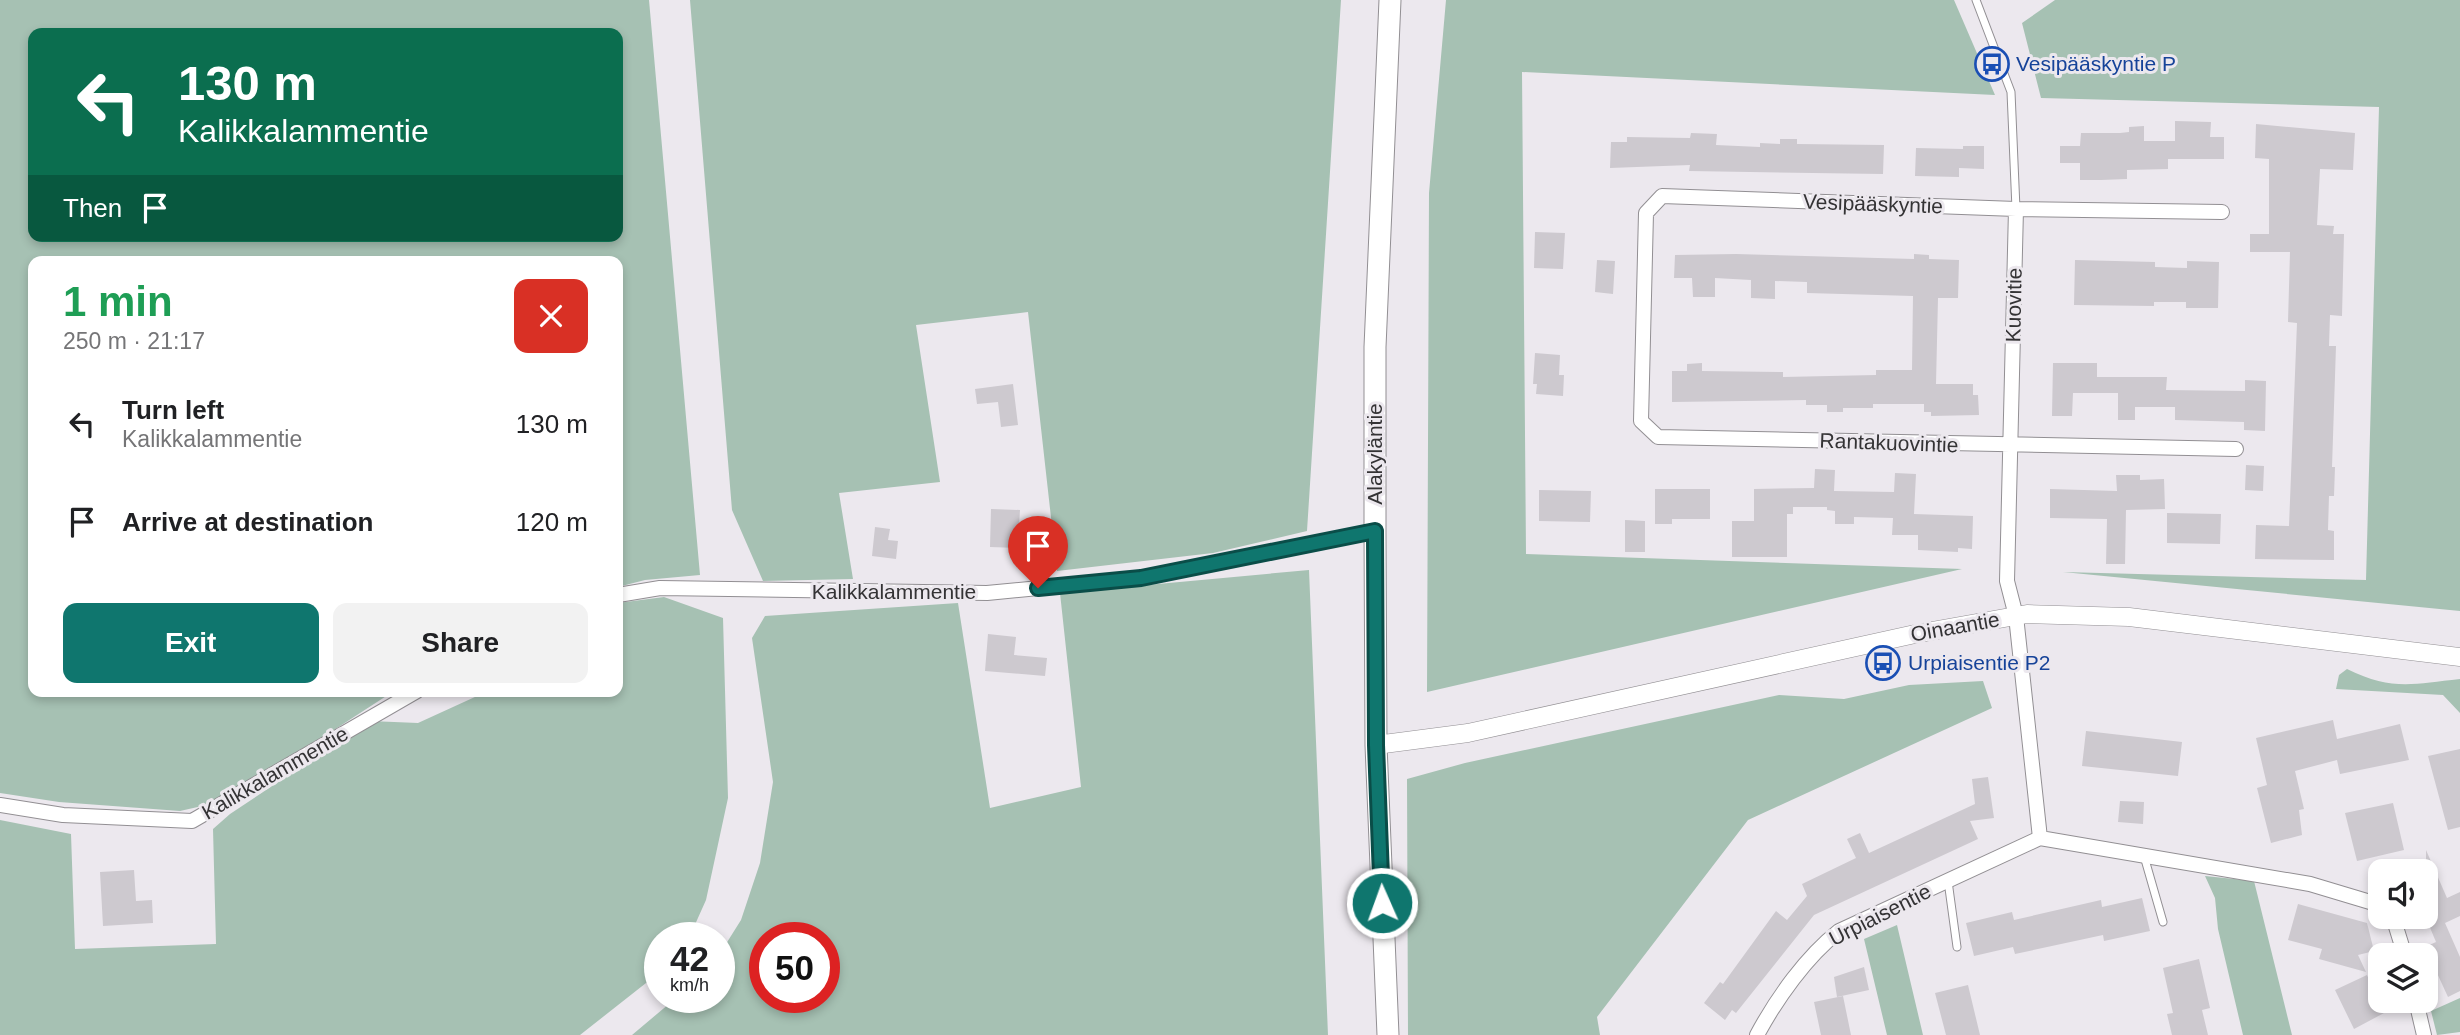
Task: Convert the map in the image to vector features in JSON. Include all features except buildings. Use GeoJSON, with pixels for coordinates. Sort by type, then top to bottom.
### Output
{"type":"FeatureCollection","features":[{"type":"Feature","properties":{"kind":"main road","name":"Alakyläntie"},"geometry":{"type":"LineString","coordinates":[[1388,1035],[1376,745],[1375,531],[1376,347],[1390,0]]}},
{"type":"Feature","properties":{"kind":"street","name":"Vesipääskyntie"},"geometry":{"type":"LineString","coordinates":[[1642,328],[1646,213],[1662,196],[2016,209],[2222,212]]}},
{"type":"Feature","properties":{"kind":"street","name":"Kuovitie"},"geometry":{"type":"LineString","coordinates":[[2016,209],[2007,581],[2016,617]]}},
{"type":"Feature","properties":{"kind":"street","name":"Rantakuovintie"},"geometry":{"type":"LineString","coordinates":[[1642,328],[1641,421],[1658,437],[2236,449]]}},
{"type":"Feature","properties":{"kind":"street","name":"Kalikkalammentie"},"geometry":{"type":"LineString","coordinates":[[623,594],[660,588],[987,593],[1141,578],[1375,531]]}},
{"type":"Feature","properties":{"kind":"street","name":"Oinaantie"},"geometry":{"type":"LineString","coordinates":[[1376,745],[1468,733],[1915,634],[2016,617],[2129,617],[2460,657]]}},
{"type":"Feature","properties":{"kind":"street"},"geometry":{"type":"LineString","coordinates":[[2016,617],[2040,838],[2310,884],[2368,901]]}},
{"type":"Feature","properties":{"kind":"street","name":"Kalikkalammentie"},"geometry":{"type":"LineString","coordinates":[[0,805],[63,815],[192,821],[407,697]]}},
{"type":"Feature","properties":{"kind":"street","name":"Urpiaisentie"},"geometry":{"type":"LineString","coordinates":[[1757,1035],[1768,1015],[1821,945],[1839,931],[2040,838]]}},
{"type":"Feature","properties":{"kind":"street"},"geometry":{"type":"LineString","coordinates":[[2419,1013],[2424,1035]]}},
{"type":"Feature","properties":{"kind":"lane","name":"Kuovitie"},"geometry":{"type":"LineString","coordinates":[[1976,0],[2011,92],[2016,209]]}},
{"type":"Feature","properties":{"kind":"lane"},"geometry":{"type":"LineString","coordinates":[[2144,855],[2163,922]]}},
{"type":"Feature","properties":{"kind":"lane"},"geometry":{"type":"LineString","coordinates":[[1948,881],[1956,947]]}},
{"type":"Feature","properties":{"kind":"green space"},"geometry":{"type":"Polygon","coordinates":[[[0,0],[649,0],[700,575],[645,580],[623,586],[623,256],[28,256],[28,697],[385,697],[283,763],[211,804],[180,811],[59,802],[0,793],[0,0]]]}},
{"type":"Feature","properties":{"kind":"green space"},"geometry":{"type":"Polygon","coordinates":[[[690,0],[1341,0],[1307,531],[1213,553],[1057,571],[1028,312],[916,325],[940,482],[839,493],[853,579],[763,581],[732,510],[690,0]]]}},
{"type":"Feature","properties":{"kind":"green space"},"geometry":{"type":"Polygon","coordinates":[[[1446,0],[1954,0],[1995,95],[1522,72],[1526,554],[1962,569],[1427,692],[1429,193],[1446,0]]]}},
{"type":"Feature","properties":{"kind":"green space"},"geometry":{"type":"Polygon","coordinates":[[[2055,0],[2460,0],[2460,611],[2063,572],[2366,580],[2379,107],[2041,98],[2022,23],[2055,0]]]}},
{"type":"Feature","properties":{"kind":"green space"},"geometry":{"type":"Polygon","coordinates":[[[1309,570],[1328,1035],[632,1035],[658,1013],[735,1013],[735,930],[741,920],[760,863],[773,782],[752,638],[765,616],[958,603],[990,808],[1081,787],[1060,593],[1309,570]]]}},
{"type":"Feature","properties":{"kind":"green space"},"geometry":{"type":"Polygon","coordinates":[[[664,597],[723,618],[728,798],[706,900],[696,922],[644,922],[644,985],[580,1035],[0,1035],[0,820],[71,834],[75,949],[216,944],[213,829],[230,814],[370,721],[418,723],[475,697],[623,697],[623,602],[664,597]]]}},
{"type":"Feature","properties":{"kind":"green space"},"geometry":{"type":"Polygon","coordinates":[[[2347,669],[2377,681],[2390,683],[2415,684],[2460,679],[2460,713],[2443,695],[2336,689],[2339,675],[2347,669]]]}},
{"type":"Feature","properties":{"kind":"green space"},"geometry":{"type":"Polygon","coordinates":[[[1983,681],[1992,708],[1748,820],[1597,1017],[1600,1035],[1408,1035],[1407,779],[1465,763],[1779,695],[1844,699],[1909,685],[1983,681]]]}},
{"type":"Feature","properties":{"kind":"green space"},"geometry":{"type":"Polygon","coordinates":[[[2205,876],[2254,881],[2292,1035],[2243,1035],[2218,929],[2215,898],[2205,876]]]}},
{"type":"Feature","properties":{"kind":"green space"},"geometry":{"type":"Polygon","coordinates":[[[1897,925],[1923,1035],[1887,1035],[1864,939],[1897,925]]]}},
{"type":"Feature","properties":{"kind":"green space"},"geometry":{"type":"Polygon","coordinates":[[[2460,998],[2460,1032],[2437,1035],[2432,1013],[2438,1013],[2438,1008],[2460,998]]]}},
{"type":"Feature","properties":{"kind":"place","name":"Vesipääskyntie P"},"geometry":{"type":"Point","coordinates":[1992,64]}},
{"type":"Feature","properties":{"kind":"place","name":"Urpiaisentie P2"},"geometry":{"type":"Point","coordinates":[1883,663]}},
{"type":"Feature","properties":{"kind":"route"},"geometry":{"type":"LineString","coordinates":[[1038,588],[1141,578],[1375,531],[1376,745],[1382,903]]}}]}
